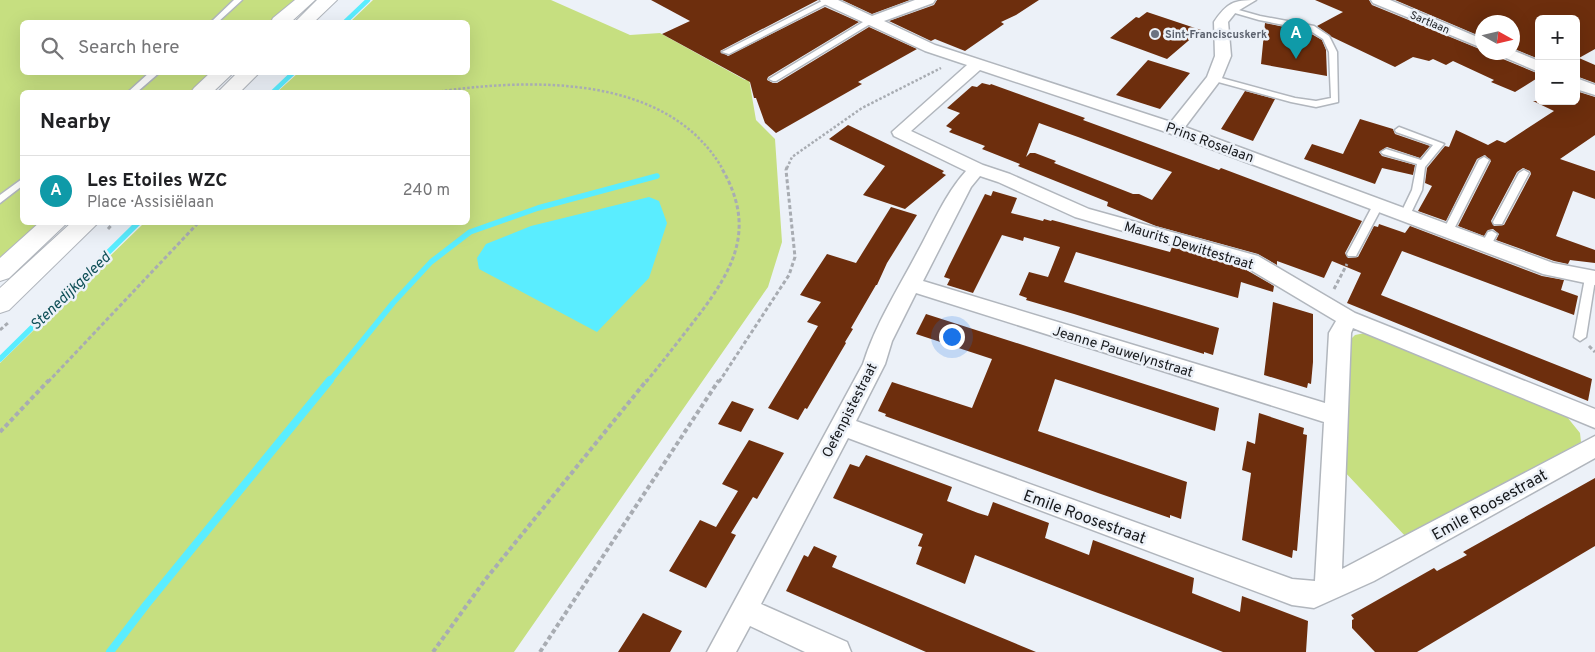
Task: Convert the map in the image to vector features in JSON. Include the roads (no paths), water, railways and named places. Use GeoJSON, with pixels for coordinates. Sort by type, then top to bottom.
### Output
{"type":"FeatureCollection","features":[{"type":"Feature","properties":{"kind":"main road"},"geometry":{"type":"LineString","coordinates":[[282,20],[306,0]]}},
{"type":"Feature","properties":{"kind":"main road"},"geometry":{"type":"LineString","coordinates":[[306,20],[328,0]]}},
{"type":"Feature","properties":{"kind":"main road"},"geometry":{"type":"LineString","coordinates":[[204,90],[221,75]]}},
{"type":"Feature","properties":{"kind":"main road"},"geometry":{"type":"LineString","coordinates":[[230,90],[247,75]]}},
{"type":"Feature","properties":{"kind":"main road"},"geometry":{"type":"LineString","coordinates":[[0,272],[53,225]]}},
{"type":"Feature","properties":{"kind":"main road"},"geometry":{"type":"LineString","coordinates":[[0,302],[84,225]]}},
{"type":"Feature","properties":{"kind":"street","name":"Prins Roselaan"},"geometry":{"type":"LineString","coordinates":[[828,0],[930,48],[1175,129],[1448,231],[1489,240],[1550,269],[1593,278]]}},
{"type":"Feature","properties":{"kind":"street"},"geometry":{"type":"LineString","coordinates":[[871,21],[928,0]]}},
{"type":"Feature","properties":{"kind":"street"},"geometry":{"type":"LineString","coordinates":[[1175,129],[1214,78],[1223,56],[1221,22],[1231,10],[1249,0]]}},
{"type":"Feature","properties":{"kind":"street","name":"Sartlaan"},"geometry":{"type":"LineString","coordinates":[[1378,0],[1475,41]]}},
{"type":"Feature","properties":{"kind":"street"},"geometry":{"type":"LineString","coordinates":[[1520,59],[1535,65]]}},
{"type":"Feature","properties":{"kind":"street","name":"Maurits Dewittestraat"},"geometry":{"type":"LineString","coordinates":[[977,64],[900,132],[977,169],[1004,178],[1082,213],[1251,261],[1348,318],[1595,419]]}},
{"type":"Feature","properties":{"kind":"street"},"geometry":{"type":"LineString","coordinates":[[1580,84],[1595,90]]}},
{"type":"Feature","properties":{"kind":"street","name":"Oefenpistestraat"},"geometry":{"type":"LineString","coordinates":[[720,652],[842,426],[874,364],[881,341],[910,284],[963,185],[977,169]]}},
{"type":"Feature","properties":{"kind":"street","name":"Jeanne Pauwelynstraat"},"geometry":{"type":"LineString","coordinates":[[910,284],[1336,416]]}},
{"type":"Feature","properties":{"kind":"street"},"geometry":{"type":"LineString","coordinates":[[1328,589],[1340,334],[1348,318]]}},
{"type":"Feature","properties":{"kind":"street","name":"Emile Roosestraat"},"geometry":{"type":"LineString","coordinates":[[842,426],[1292,592],[1314,595],[1365,572],[1595,446]]}},
{"type":"Feature","properties":{"kind":"street"},"geometry":{"type":"LineString","coordinates":[[744,610],[837,652]]}},
{"type":"Feature","properties":{"kind":"lane"},"geometry":{"type":"LineString","coordinates":[[216,20],[238,0]]}},
{"type":"Feature","properties":{"kind":"lane"},"geometry":{"type":"LineString","coordinates":[[726,52],[828,0]]}},
{"type":"Feature","properties":{"kind":"lane"},"geometry":{"type":"LineString","coordinates":[[1214,78],[1301,102],[1316,104],[1335,100],[1332,52],[1326,38],[1311,28],[1259,18],[1231,10]]}},
{"type":"Feature","properties":{"kind":"lane"},"geometry":{"type":"LineString","coordinates":[[773,79],[871,21]]}},
{"type":"Feature","properties":{"kind":"lane"},"geometry":{"type":"LineString","coordinates":[[134,90],[152,75]]}},
{"type":"Feature","properties":{"kind":"lane"},"geometry":{"type":"LineString","coordinates":[[1399,130],[1439,144],[1420,167],[1417,190],[1405,214]]}},
{"type":"Feature","properties":{"kind":"lane"},"geometry":{"type":"LineString","coordinates":[[1386,152],[1423,163]]}},
{"type":"Feature","properties":{"kind":"lane"},"geometry":{"type":"LineString","coordinates":[[1448,231],[1484,160]]}},
{"type":"Feature","properties":{"kind":"lane"},"geometry":{"type":"LineString","coordinates":[[1498,222],[1524,173]]}},
{"type":"Feature","properties":{"kind":"lane"},"geometry":{"type":"LineString","coordinates":[[0,200],[20,184]]}},
{"type":"Feature","properties":{"kind":"lane"},"geometry":{"type":"LineString","coordinates":[[1352,254],[1378,205]]}},
{"type":"Feature","properties":{"kind":"lane"},"geometry":{"type":"LineString","coordinates":[[1580,337],[1593,278]]}},
{"type":"Feature","properties":{"kind":"water"},"geometry":{"type":"Polygon","coordinates":[[[649,197],[659,201],[667,223],[649,278],[597,332],[479,269],[477,258],[486,244],[531,226],[649,197]]]}},
{"type":"Feature","properties":{"kind":"waterway","name":"Stenedijkgeleed"},"geometry":{"type":"LineString","coordinates":[[347,20],[368,0]]}},
{"type":"Feature","properties":{"kind":"waterway","name":"Stenedijkgeleed"},"geometry":{"type":"LineString","coordinates":[[275,90],[291,75]]}},
{"type":"Feature","properties":{"kind":"waterway"},"geometry":{"type":"LineString","coordinates":[[329,382],[393,303],[431,262],[470,232],[538,208],[657,176]]}},
{"type":"Feature","properties":{"kind":"waterway","name":"Stenedijkgeleed"},"geometry":{"type":"LineString","coordinates":[[0,359],[136,225]]}},
{"type":"Feature","properties":{"kind":"waterway"},"geometry":{"type":"LineString","coordinates":[[110,652],[146,605],[330,380]]}},
{"type":"Feature","properties":{"kind":"place","name":"Sint-Franciscuskerk"},"geometry":{"type":"Point","coordinates":[1155,34]}},
{"type":"Feature","properties":{"kind":"place","name":"Les Etoiles WZC"},"geometry":{"type":"Point","coordinates":[1296,59]}}]}
